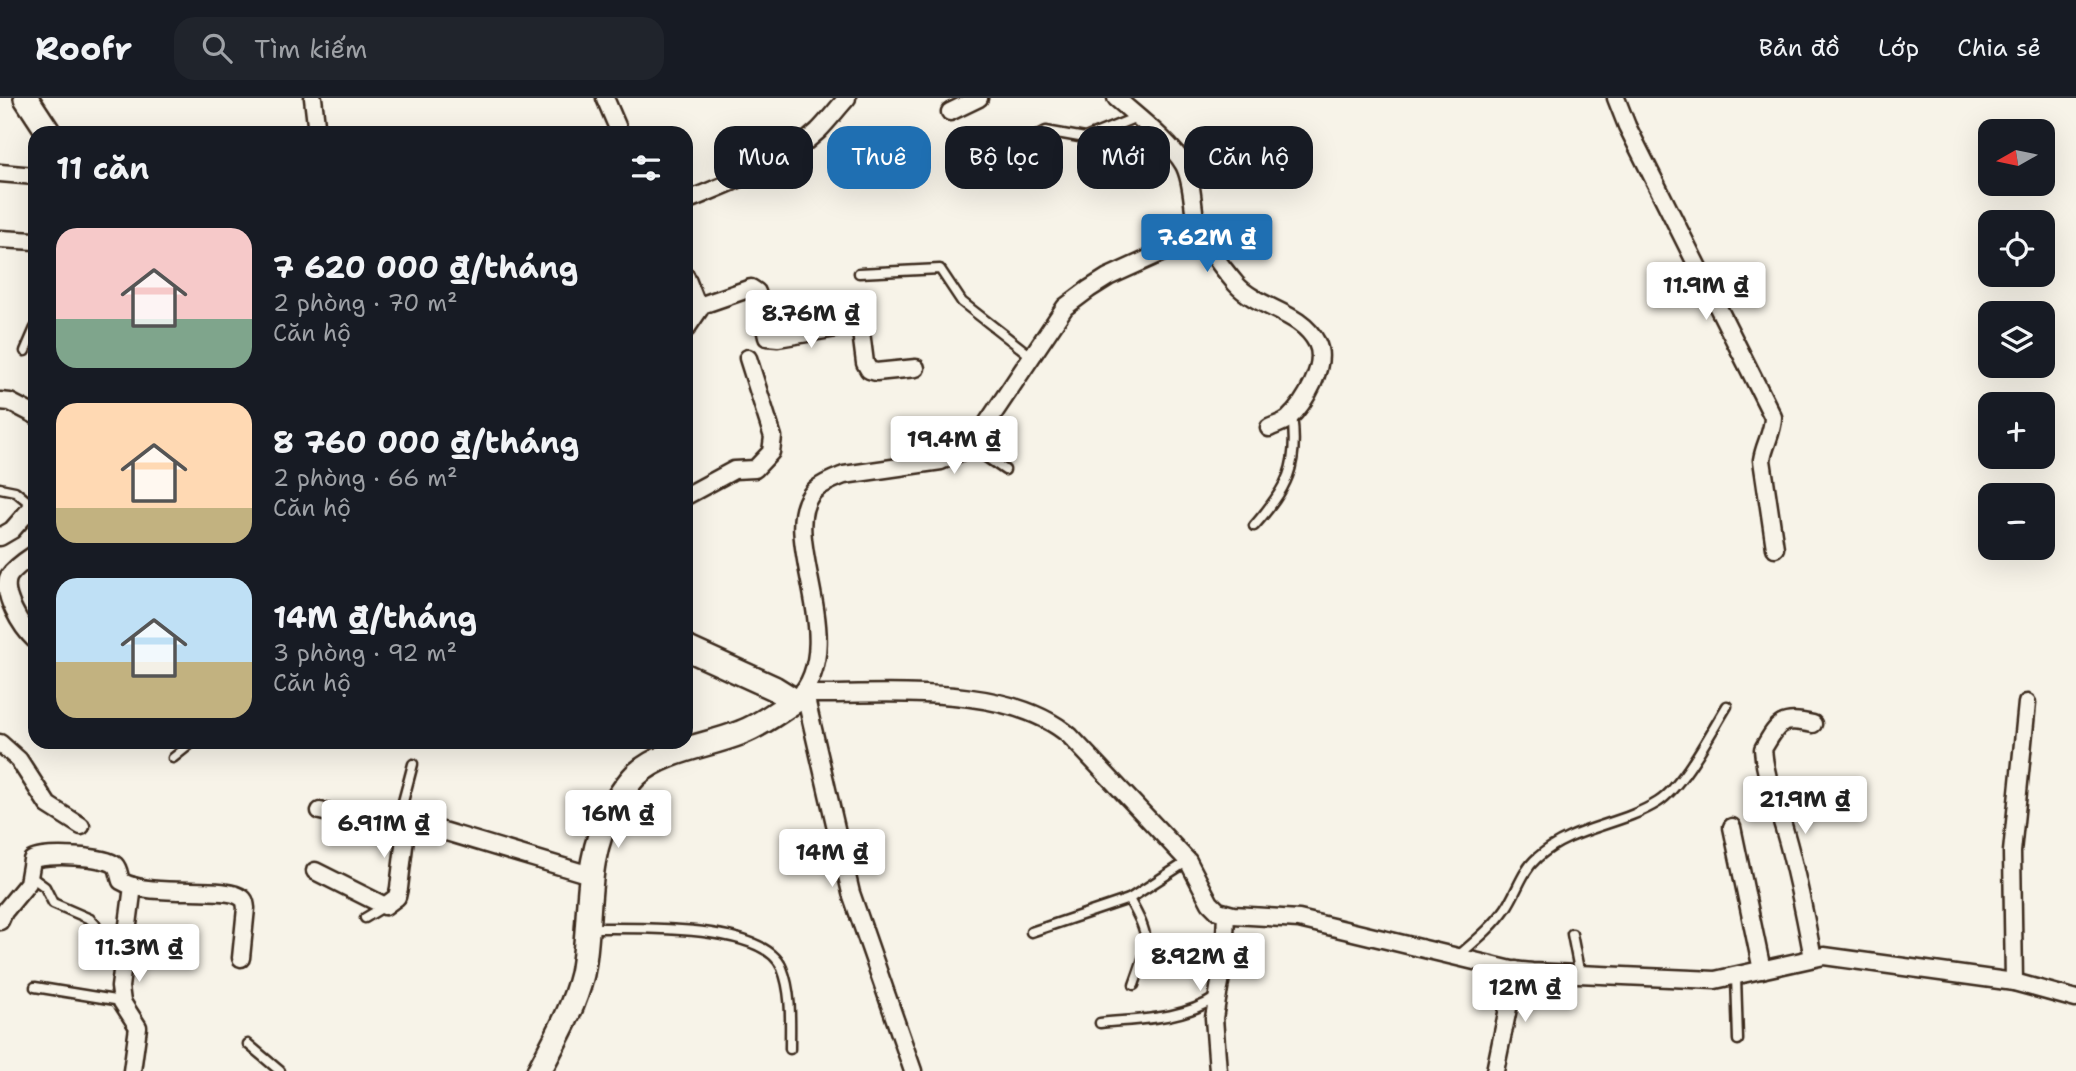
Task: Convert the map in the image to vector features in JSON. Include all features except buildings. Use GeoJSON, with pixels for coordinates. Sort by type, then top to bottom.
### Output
{"type":"FeatureCollection","features":[{"type":"Feature","properties":{"kind":"street"},"geometry":{"type":"LineString","coordinates":[[26,98],[44,126]]}},
{"type":"Feature","properties":{"kind":"street"},"geometry":{"type":"LineString","coordinates":[[313,98],[316,126]]}},
{"type":"Feature","properties":{"kind":"street"},"geometry":{"type":"LineString","coordinates":[[604,98],[617,126]]}},
{"type":"Feature","properties":{"kind":"street"},"geometry":{"type":"LineString","coordinates":[[693,198],[760,169],[807,140],[847,98]]}},
{"type":"Feature","properties":{"kind":"street"},"geometry":{"type":"LineString","coordinates":[[950,112],[979,98]]}},
{"type":"Feature","properties":{"kind":"street"},"geometry":{"type":"LineString","coordinates":[[1116,98],[1171,149],[1184,165],[1201,235],[1237,285],[1249,296],[1299,323],[1317,343],[1320,357],[1318,372],[1306,396],[1287,420],[1269,428]]}},
{"type":"Feature","properties":{"kind":"street"},"geometry":{"type":"LineString","coordinates":[[1616,98],[1627,126],[1773,416],[1773,429],[1763,449],[1762,460],[1775,548]]}},
{"type":"Feature","properties":{"kind":"street"},"geometry":{"type":"LineString","coordinates":[[0,173],[28,175]]}},
{"type":"Feature","properties":{"kind":"street"},"geometry":{"type":"LineString","coordinates":[[693,748],[747,730],[801,695],[818,653],[819,635],[803,531],[804,510],[813,492],[844,475],[941,461],[971,447],[1065,307],[1108,277],[1201,235]]}},
{"type":"Feature","properties":{"kind":"street"},"geometry":{"type":"LineString","coordinates":[[0,239],[28,241]]}},
{"type":"Feature","properties":{"kind":"street"},"geometry":{"type":"LineString","coordinates":[[699,306],[751,288],[757,292],[767,337],[778,338],[860,324],[865,363],[869,370],[876,372],[916,368]]}},
{"type":"Feature","properties":{"kind":"street"},"geometry":{"type":"LineString","coordinates":[[693,293],[699,306],[693,320]]}},
{"type":"Feature","properties":{"kind":"street"},"geometry":{"type":"LineString","coordinates":[[693,492],[734,470],[755,469],[771,452],[773,437],[748,358]]}},
{"type":"Feature","properties":{"kind":"street"},"geometry":{"type":"LineString","coordinates":[[0,401],[10,402],[28,411]]}},
{"type":"Feature","properties":{"kind":"street"},"geometry":{"type":"LineString","coordinates":[[0,537],[12,530],[28,513]]}},
{"type":"Feature","properties":{"kind":"street"},"geometry":{"type":"LineString","coordinates":[[28,560],[7,577],[5,589],[8,602],[19,623],[28,633]]}},
{"type":"Feature","properties":{"kind":"street"},"geometry":{"type":"LineString","coordinates":[[693,651],[774,688],[801,695],[968,695],[996,701],[1056,724],[1188,861],[1210,903],[1226,914],[1299,919],[1516,970],[1698,980],[1736,976],[1824,956],[2014,982],[2076,999]]}},
{"type":"Feature","properties":{"kind":"street"},"geometry":{"type":"LineString","coordinates":[[801,695],[851,892],[913,1071]]}},
{"type":"Feature","properties":{"kind":"street"},"geometry":{"type":"LineString","coordinates":[[2014,982],[2012,852],[2027,703]]}},
{"type":"Feature","properties":{"kind":"street"},"geometry":{"type":"LineString","coordinates":[[1813,724],[1791,719],[1781,723],[1763,749],[1769,785],[1785,830],[1804,908],[1813,958]]}},
{"type":"Feature","properties":{"kind":"street"},"geometry":{"type":"LineString","coordinates":[[0,743],[19,760],[48,805],[81,826]]}},
{"type":"Feature","properties":{"kind":"street"},"geometry":{"type":"LineString","coordinates":[[539,1071],[576,995],[585,953],[593,855],[607,817],[636,775],[653,762],[691,749]]}},
{"type":"Feature","properties":{"kind":"street"},"geometry":{"type":"LineString","coordinates":[[320,811],[401,828],[443,831],[590,875]]}},
{"type":"Feature","properties":{"kind":"street"},"geometry":{"type":"LineString","coordinates":[[1732,827],[1762,970]]}},
{"type":"Feature","properties":{"kind":"street"},"geometry":{"type":"LineString","coordinates":[[315,872],[385,906],[397,897],[399,888],[401,828]]}},
{"type":"Feature","properties":{"kind":"street"},"geometry":{"type":"LineString","coordinates":[[2,915],[28,883],[32,860],[40,856],[52,855],[113,864],[118,868],[121,881],[134,886],[173,892],[217,891],[241,896],[246,908],[241,958]]}},
{"type":"Feature","properties":{"kind":"street"},"geometry":{"type":"LineString","coordinates":[[132,1071],[138,1027],[122,1002],[120,987],[134,886]]}},
{"type":"Feature","properties":{"kind":"street"},"geometry":{"type":"LineString","coordinates":[[1219,1071],[1214,1032],[1225,946],[1226,914]]}},
{"type":"Feature","properties":{"kind":"street"},"geometry":{"type":"LineString","coordinates":[[1496,1071],[1516,970]]}},
{"type":"Feature","properties":{"kind":"lane"},"geometry":{"type":"LineString","coordinates":[[1063,134],[1085,138],[1137,117]]}},
{"type":"Feature","properties":{"kind":"lane"},"geometry":{"type":"LineString","coordinates":[[859,273],[940,269],[962,302],[1031,356]]}},
{"type":"Feature","properties":{"kind":"lane"},"geometry":{"type":"LineString","coordinates":[[25,351],[28,344]]}},
{"type":"Feature","properties":{"kind":"lane"},"geometry":{"type":"LineString","coordinates":[[1254,526],[1277,500],[1287,483],[1293,465],[1295,440],[1292,414]]}},
{"type":"Feature","properties":{"kind":"lane"},"geometry":{"type":"LineString","coordinates":[[971,447],[1005,470]]}},
{"type":"Feature","properties":{"kind":"lane"},"geometry":{"type":"LineString","coordinates":[[0,488],[15,491],[28,502]]}},
{"type":"Feature","properties":{"kind":"lane"},"geometry":{"type":"LineString","coordinates":[[1457,957],[1484,934],[1506,908],[1534,860],[1547,849],[1565,838],[1623,818],[1660,801],[1668,794],[1676,786],[1727,706]]}},
{"type":"Feature","properties":{"kind":"lane"},"geometry":{"type":"LineString","coordinates":[[173,758],[184,749]]}},
{"type":"Feature","properties":{"kind":"lane"},"geometry":{"type":"LineString","coordinates":[[401,828],[414,764]]}},
{"type":"Feature","properties":{"kind":"lane"},"geometry":{"type":"LineString","coordinates":[[1031,932],[1129,899],[1188,861]]}},
{"type":"Feature","properties":{"kind":"lane"},"geometry":{"type":"LineString","coordinates":[[30,876],[45,887],[53,903],[90,919],[95,924],[102,941],[96,961]]}},
{"type":"Feature","properties":{"kind":"lane"},"geometry":{"type":"LineString","coordinates":[[1129,899],[1143,925],[1147,941],[1146,952],[1134,985]]}},
{"type":"Feature","properties":{"kind":"lane"},"geometry":{"type":"LineString","coordinates":[[365,918],[385,906]]}},
{"type":"Feature","properties":{"kind":"lane"},"geometry":{"type":"LineString","coordinates":[[587,928],[717,933],[738,938],[775,956],[782,968],[789,998],[790,1049]]}},
{"type":"Feature","properties":{"kind":"lane"},"geometry":{"type":"LineString","coordinates":[[1572,934],[1580,975]]}},
{"type":"Feature","properties":{"kind":"lane"},"geometry":{"type":"LineString","coordinates":[[1736,976],[1738,1040]]}},
{"type":"Feature","properties":{"kind":"lane"},"geometry":{"type":"LineString","coordinates":[[34,987],[122,1002]]}},
{"type":"Feature","properties":{"kind":"lane"},"geometry":{"type":"LineString","coordinates":[[1100,1023],[1175,1014],[1205,1005],[1218,997]]}},
{"type":"Feature","properties":{"kind":"lane"},"geometry":{"type":"LineString","coordinates":[[248,1044],[280,1071]]}}]}
